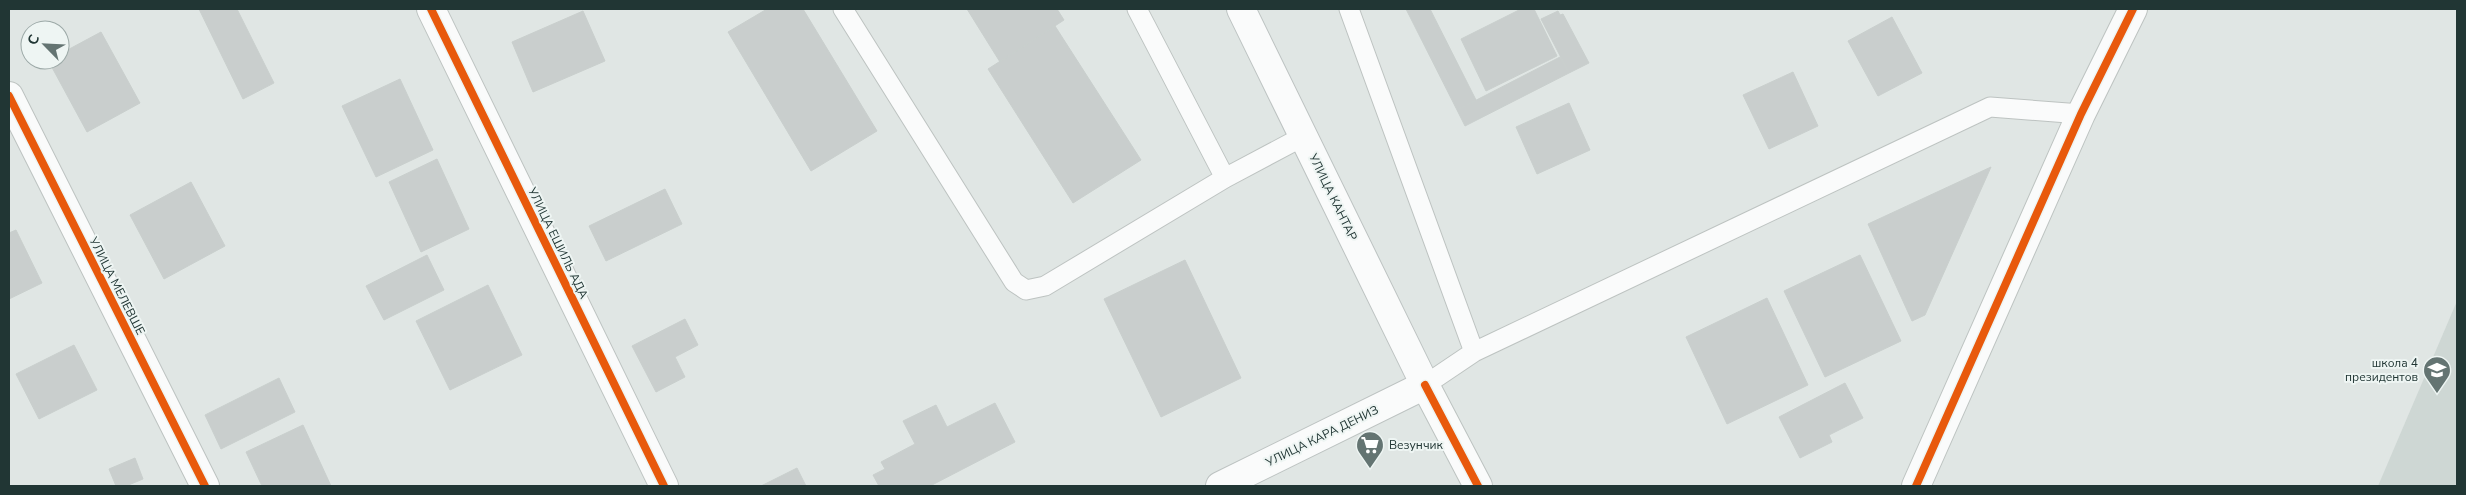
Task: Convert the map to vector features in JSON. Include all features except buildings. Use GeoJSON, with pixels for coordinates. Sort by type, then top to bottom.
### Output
{"type":"FeatureCollection","features":[{"type":"Feature","properties":{"kind":"street","name":"УЛИЦА ЕШИЛЬ АДА"},"geometry":{"type":"LineString","coordinates":[[431,9],[664,486]]}},
{"type":"Feature","properties":{"kind":"street","name":"УЛИЦА КАНТАР"},"geometry":{"type":"LineString","coordinates":[[1241,9],[1425,385],[1478,486]]}},
{"type":"Feature","properties":{"kind":"street"},"geometry":{"type":"LineString","coordinates":[[1916,486],[2081,114],[2133,9]]}},
{"type":"Feature","properties":{"kind":"street","name":"УЛИЦА МЕЛЕВШЕ"},"geometry":{"type":"LineString","coordinates":[[9,96],[206,486]]}},
{"type":"Feature","properties":{"kind":"street","name":"УЛИЦА КАРА ДЕНИЗ"},"geometry":{"type":"LineString","coordinates":[[1220,486],[1425,385]]}},
{"type":"Feature","properties":{"kind":"lane"},"geometry":{"type":"LineString","coordinates":[[843,9],[1014,282],[1026,290],[1045,286],[1225,178],[1304,136]]}},
{"type":"Feature","properties":{"kind":"lane"},"geometry":{"type":"LineString","coordinates":[[1137,9],[1225,178]]}},
{"type":"Feature","properties":{"kind":"lane"},"geometry":{"type":"LineString","coordinates":[[1349,9],[1474,352]]}},
{"type":"Feature","properties":{"kind":"lane"},"geometry":{"type":"LineString","coordinates":[[1425,385],[1474,352],[1990,107],[2081,114]]}},
{"type":"Feature","properties":{"kind":"shaded area","name":"школа 4 президентов"},"geometry":{"type":"Polygon","coordinates":[[[2457,301],[2457,486],[2378,486],[2457,301]]]}},
{"type":"Feature","properties":{"kind":"cycle path"},"geometry":{"type":"LineString","coordinates":[[431,9],[664,486]]}},
{"type":"Feature","properties":{"kind":"cycle path"},"geometry":{"type":"LineString","coordinates":[[1916,486],[2081,114],[2133,9]]}},
{"type":"Feature","properties":{"kind":"cycle path"},"geometry":{"type":"LineString","coordinates":[[9,96],[205,486]]}},
{"type":"Feature","properties":{"kind":"cycle path"},"geometry":{"type":"LineString","coordinates":[[1425,385],[1478,486]]}},
{"type":"Feature","properties":{"kind":"place","name":"школа 4 президентов"},"geometry":{"type":"Point","coordinates":[2437,394]}},
{"type":"Feature","properties":{"kind":"place","name":"Везунчик"},"geometry":{"type":"Point","coordinates":[1370,469]}}]}
